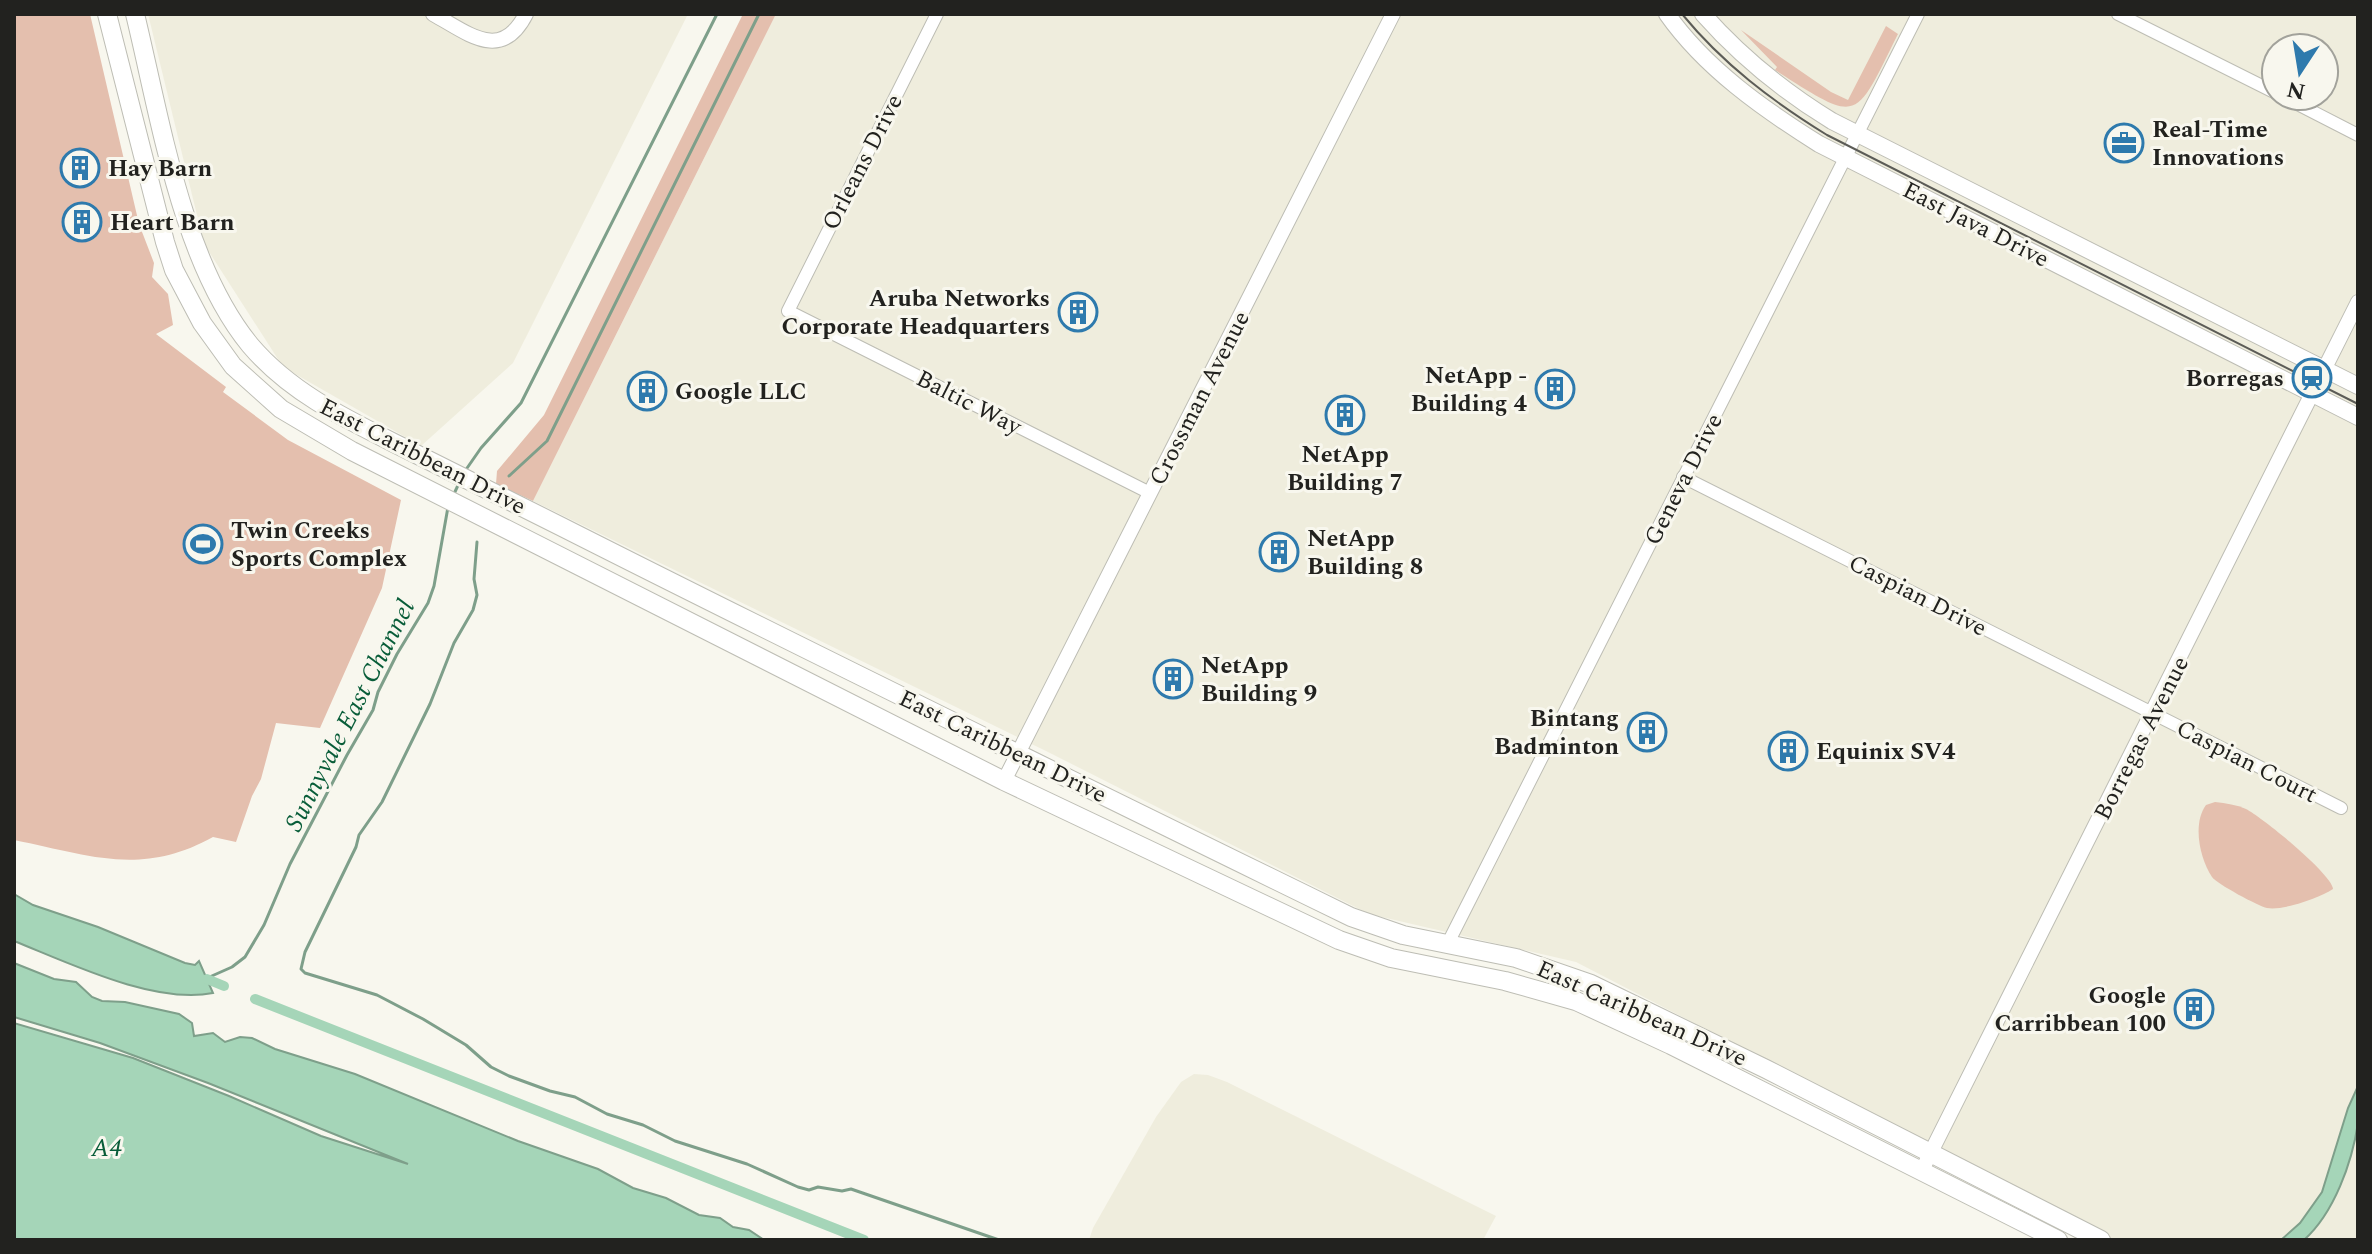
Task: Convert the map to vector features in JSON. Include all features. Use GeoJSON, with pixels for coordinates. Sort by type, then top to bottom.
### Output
{"type":"FeatureCollection","features":[{"type":"Feature","properties":{"kind":"main road","name":"East Caribbean Drive"},"geometry":{"type":"LineString","coordinates":[[107,14],[174,270],[206,330],[233,366],[281,409],[352,451],[1004,781],[1339,940],[1391,958],[1539,988],[1576,1001],[1657,1038],[2058,1240]]}},
{"type":"Feature","properties":{"kind":"main road","name":"East Caribbean Drive"},"geometry":{"type":"LineString","coordinates":[[135,14],[192,239],[217,295],[250,345],[305,395],[477,484],[1351,917],[1403,935],[1516,958],[1591,984],[1766,1069],[2101,1240]]}},
{"type":"Feature","properties":{"kind":"main road","name":"East Java Drive"},"geometry":{"type":"LineString","coordinates":[[1667,14],[1704,56],[1777,118],[1846,158],[2358,417]]}},
{"type":"Feature","properties":{"kind":"main road","name":"East Java Drive"},"geometry":{"type":"LineString","coordinates":[[1703,14],[1765,76],[1832,121],[2358,386]]}},
{"type":"Feature","properties":{"kind":"street"},"geometry":{"type":"LineString","coordinates":[[433,14],[487,41],[507,38],[526,14]]}},
{"type":"Feature","properties":{"kind":"street","name":"Orleans Drive"},"geometry":{"type":"LineString","coordinates":[[788,311],[937,14]]}},
{"type":"Feature","properties":{"kind":"street","name":"Crossman Avenue"},"geometry":{"type":"LineString","coordinates":[[1004,781],[1393,14]]}},
{"type":"Feature","properties":{"kind":"street","name":"Geneva Drive"},"geometry":{"type":"LineString","coordinates":[[1447,945],[1918,14]]}},
{"type":"Feature","properties":{"kind":"street"},"geometry":{"type":"LineString","coordinates":[[2118,14],[2260,85]]}},
{"type":"Feature","properties":{"kind":"street"},"geometry":{"type":"LineString","coordinates":[[2313,112],[2358,135]]}},
{"type":"Feature","properties":{"kind":"street","name":"Borregas Avenue"},"geometry":{"type":"LineString","coordinates":[[1921,1172],[2358,302]]}},
{"type":"Feature","properties":{"kind":"street","name":"Baltic Way"},"geometry":{"type":"LineString","coordinates":[[788,311],[1150,493]]}},
{"type":"Feature","properties":{"kind":"street","name":"Caspian Drive"},"geometry":{"type":"LineString","coordinates":[[1683,477],[2153,713]]}},
{"type":"Feature","properties":{"kind":"street","name":"Caspian Court"},"geometry":{"type":"LineString","coordinates":[[2153,713],[2341,808]]}},
{"type":"Feature","properties":{"kind":"shaded area","name":"Twin Creeks Sports Complex"},"geometry":{"type":"Polygon","coordinates":[[[14,14],[90,14],[139,224],[154,263],[152,277],[168,294],[173,325],[156,334],[226,387],[223,392],[288,440],[401,500],[382,588],[320,728],[276,723],[261,779],[236,842],[213,837],[162,856],[115,859],[14,840],[14,14]]]}},
{"type":"Feature","properties":{"kind":"shaded area"},"geometry":{"type":"Polygon","coordinates":[[[148,14],[688,14],[513,363],[421,446],[283,367],[204,244],[148,14]]]}},
{"type":"Feature","properties":{"kind":"shaded area"},"geometry":{"type":"Polygon","coordinates":[[[743,14],[776,14],[533,501],[496,484],[497,471],[544,415],[743,14]]]}},
{"type":"Feature","properties":{"kind":"shaded area"},"geometry":{"type":"Polygon","coordinates":[[[776,14],[2358,14],[2358,1240],[2114,1240],[1576,962],[1369,914],[1046,751],[533,501],[776,14]]]}},
{"type":"Feature","properties":{"kind":"shaded area"},"geometry":{"type":"Polygon","coordinates":[[[1886,26],[1898,34],[1872,84],[1862,99],[1852,106],[1840,106],[1824,100],[1775,70],[1777,67],[1741,30],[1831,92],[1848,100],[1886,26]]]}},
{"type":"Feature","properties":{"kind":"shaded area"},"geometry":{"type":"Polygon","coordinates":[[[2215,802],[2246,809],[2267,823],[2310,859],[2333,889],[2301,903],[2267,908],[2215,880],[2204,861],[2199,841],[2199,822],[2206,805],[2215,802]]]}},
{"type":"Feature","properties":{"kind":"shaded area"},"geometry":{"type":"Polygon","coordinates":[[[1194,1074],[1227,1082],[1496,1216],[1483,1240],[1089,1240],[1156,1117],[1181,1082],[1194,1074]]]}},
{"type":"Feature","properties":{"kind":"water"},"geometry":{"type":"Polygon","coordinates":[[[14,894],[33,905],[98,927],[185,963],[195,965],[199,961],[213,993],[190,995],[139,988],[14,941],[14,894]]]}},
{"type":"Feature","properties":{"kind":"water","name":"A4"},"geometry":{"type":"Polygon","coordinates":[[[14,963],[54,979],[76,982],[92,997],[102,1001],[125,1002],[179,1014],[192,1023],[194,1036],[213,1033],[225,1042],[240,1037],[252,1038],[275,1049],[355,1074],[518,1141],[598,1169],[633,1188],[666,1198],[699,1215],[720,1218],[764,1240],[14,1240],[14,1023],[133,1058],[321,1136],[408,1164],[208,1083],[100,1043],[14,1017],[14,963]]]}},
{"type":"Feature","properties":{"kind":"water"},"geometry":{"type":"Polygon","coordinates":[[[2358,1086],[2359,1114],[2355,1138],[2333,1202],[2304,1240],[2281,1240],[2300,1223],[2322,1192],[2358,1086]]]}},
{"type":"Feature","properties":{"kind":"waterway","name":"Sunnyvale East Channel"},"geometry":{"type":"LineString","coordinates":[[465,471],[521,403],[717,14]]}},
{"type":"Feature","properties":{"kind":"waterway"},"geometry":{"type":"LineString","coordinates":[[509,476],[547,441],[759,14]]}},
{"type":"Feature","properties":{"kind":"waterway","name":"Sunnyvale East Channel"},"geometry":{"type":"LineString","coordinates":[[453,496],[460,481]]}},
{"type":"Feature","properties":{"kind":"waterway","name":"Sunnyvale East Channel"},"geometry":{"type":"LineString","coordinates":[[205,979],[232,967],[245,957],[264,925],[290,864],[373,710],[378,692],[397,654],[428,603],[434,586],[448,507]]}},
{"type":"Feature","properties":{"kind":"waterway"},"geometry":{"type":"LineString","coordinates":[[477,542],[474,579],[477,595],[473,610],[454,643],[430,704],[382,802],[359,835],[305,952],[301,969],[305,973],[377,995],[466,1045],[491,1067],[509,1076],[575,1097],[607,1114],[643,1125],[675,1141],[747,1164],[798,1187],[809,1190],[818,1187],[842,1191],[851,1189],[999,1240]]}},
{"type":"Feature","properties":{"kind":"waterway"},"geometry":{"type":"LineString","coordinates":[[207,979],[224,986]]}},
{"type":"Feature","properties":{"kind":"waterway"},"geometry":{"type":"LineString","coordinates":[[255,999],[864,1240]]}},
{"type":"Feature","properties":{"kind":"tram line"},"geometry":{"type":"LineString","coordinates":[[1682,14],[1714,49],[1749,80],[1827,135],[2358,404]]}},
{"type":"Feature","properties":{"kind":"place","name":"Real-Time Innovations"},"geometry":{"type":"Point","coordinates":[2124,143]}},
{"type":"Feature","properties":{"kind":"place","name":"Hay Barn"},"geometry":{"type":"Point","coordinates":[80,168]}},
{"type":"Feature","properties":{"kind":"place","name":"Heart Barn"},"geometry":{"type":"Point","coordinates":[82,222]}},
{"type":"Feature","properties":{"kind":"place","name":"Aruba Networks Corporate Headquarters"},"geometry":{"type":"Point","coordinates":[1078,312]}},
{"type":"Feature","properties":{"kind":"place","name":"Borregas"},"geometry":{"type":"Point","coordinates":[2312,378]}},
{"type":"Feature","properties":{"kind":"place","name":"NetApp - Building 4"},"geometry":{"type":"Point","coordinates":[1555,389]}},
{"type":"Feature","properties":{"kind":"place","name":"Google LLC"},"geometry":{"type":"Point","coordinates":[647,391]}},
{"type":"Feature","properties":{"kind":"place","name":"NetApp Building 7"},"geometry":{"type":"Point","coordinates":[1345,415]}},
{"type":"Feature","properties":{"kind":"place","name":"Twin Creeks Sports Complex"},"geometry":{"type":"Point","coordinates":[203,544]}},
{"type":"Feature","properties":{"kind":"place","name":"NetApp Building 8"},"geometry":{"type":"Point","coordinates":[1279,552]}},
{"type":"Feature","properties":{"kind":"place","name":"NetApp Building 9"},"geometry":{"type":"Point","coordinates":[1173,679]}},
{"type":"Feature","properties":{"kind":"place","name":"Bintang Badminton"},"geometry":{"type":"Point","coordinates":[1647,732]}},
{"type":"Feature","properties":{"kind":"place","name":"Equinix SV4"},"geometry":{"type":"Point","coordinates":[1788,751]}},
{"type":"Feature","properties":{"kind":"place","name":"Google Carribbean 100"},"geometry":{"type":"Point","coordinates":[2194,1009]}}]}
